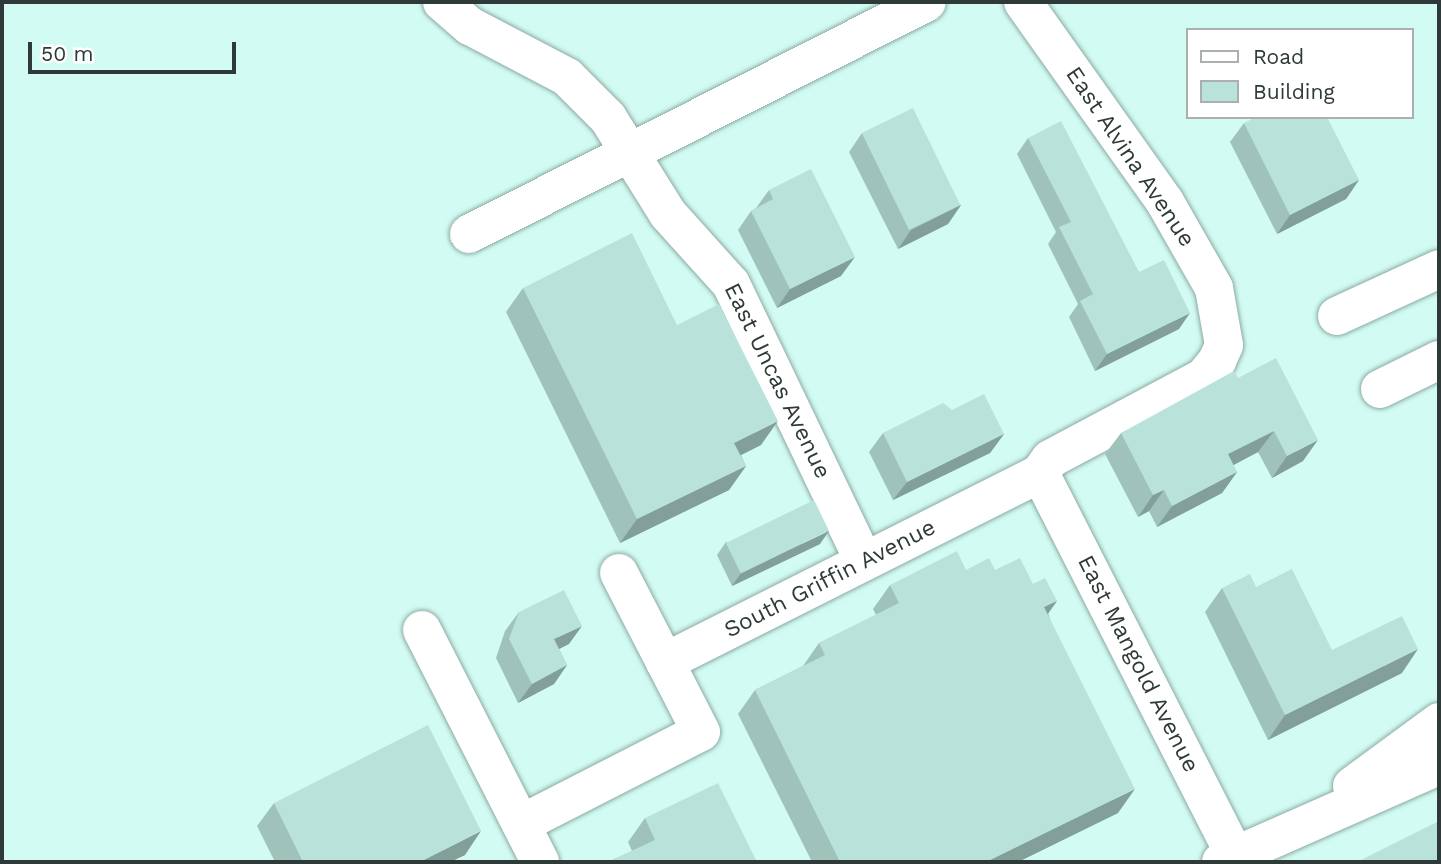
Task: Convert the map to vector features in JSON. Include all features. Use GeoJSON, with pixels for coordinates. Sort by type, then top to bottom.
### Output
{"type":"FeatureCollection","features":[{"type":"Feature","properties":{"kind":"street","name":"East Uncas Avenue"},"geometry":{"type":"LineString","coordinates":[[442,2],[470,26],[567,77],[590,96],[636,167],[731,284],[864,561]]}},
{"type":"Feature","properties":{"kind":"street"},"geometry":{"type":"LineString","coordinates":[[469,234],[636,167],[887,11],[927,2]]}},
{"type":"Feature","properties":{"kind":"street","name":"East Alvina Avenue"},"geometry":{"type":"LineString","coordinates":[[1028,9],[1165,202],[1214,288],[1224,345]]}},
{"type":"Feature","properties":{"kind":"street"},"geometry":{"type":"LineString","coordinates":[[1337,316],[1439,269]]}},
{"type":"Feature","properties":{"kind":"street","name":"South Griffin Avenue"},"geometry":{"type":"LineString","coordinates":[[664,662],[1041,473],[1050,459],[1204,377],[1224,345]]}},
{"type":"Feature","properties":{"kind":"street"},"geometry":{"type":"LineString","coordinates":[[1380,389],[1439,360]]}},
{"type":"Feature","properties":{"kind":"street","name":"East Mangold Avenue"},"geometry":{"type":"LineString","coordinates":[[1041,473],[1228,859]]}},
{"type":"Feature","properties":{"kind":"street"},"geometry":{"type":"LineString","coordinates":[[521,824],[701,732],[619,573]]}},
{"type":"Feature","properties":{"kind":"street"},"geometry":{"type":"LineString","coordinates":[[422,631],[540,862]]}},
{"type":"Feature","properties":{"kind":"street"},"geometry":{"type":"LineString","coordinates":[[1305,820],[1439,722]]}},
{"type":"Feature","properties":{"kind":"street"},"geometry":{"type":"LineString","coordinates":[[1228,859],[1305,820],[1439,766]]}},
{"type":"Feature","properties":{"kind":"shaded area"},"geometry":{"type":"Polygon","coordinates":[[[2,2],[1439,2],[1439,862],[2,862],[2,2]]]}},
{"type":"Feature","properties":{"kind":"building"},"geometry":{"type":"Polygon","coordinates":[[[913,108],[960,205],[909,230],[862,133],[913,108]]]}},
{"type":"Feature","properties":{"kind":"building"},"geometry":{"type":"Polygon","coordinates":[[[1252,119],[1328,119],[1359,180],[1290,215],[1244,123],[1252,119]]]}},
{"type":"Feature","properties":{"kind":"building"},"geometry":{"type":"Polygon","coordinates":[[[1061,121],[1139,272],[1164,260],[1190,313],[1107,354],[1080,301],[1093,294],[1059,227],[1071,222],[1028,138],[1061,121]]]}},
{"type":"Feature","properties":{"kind":"building"},"geometry":{"type":"Polygon","coordinates":[[[811,169],[855,257],[790,289],[751,211],[773,199],[769,190],[811,169]]]}},
{"type":"Feature","properties":{"kind":"building"},"geometry":{"type":"Polygon","coordinates":[[[632,233],[677,325],[719,304],[778,421],[734,443],[746,466],[637,519],[523,288],[632,233]]]}},
{"type":"Feature","properties":{"kind":"building"},"geometry":{"type":"Polygon","coordinates":[[[1276,358],[1318,440],[1287,456],[1274,431],[1228,454],[1237,472],[1172,506],[1164,490],[1153,495],[1121,433],[1234,371],[1238,378],[1276,358]]]}},
{"type":"Feature","properties":{"kind":"building"},"geometry":{"type":"Polygon","coordinates":[[[984,394],[1004,434],[907,482],[883,433],[943,403],[952,410],[984,394]]]}},
{"type":"Feature","properties":{"kind":"building"},"geometry":{"type":"Polygon","coordinates":[[[814,500],[829,531],[741,574],[726,543],[814,500]]]}},
{"type":"Feature","properties":{"kind":"building"},"geometry":{"type":"Polygon","coordinates":[[[957,551],[966,570],[989,558],[995,570],[1020,558],[1033,584],[1045,578],[1057,601],[1044,607],[1135,789],[986,862],[840,862],[755,690],[825,655],[819,643],[899,603],[890,585],[957,551]]]}},
{"type":"Feature","properties":{"kind":"building"},"geometry":{"type":"Polygon","coordinates":[[[1292,569],[1332,650],[1402,616],[1418,649],[1285,715],[1222,588],[1250,574],[1256,587],[1292,569]]]}},
{"type":"Feature","properties":{"kind":"building"},"geometry":{"type":"Polygon","coordinates":[[[564,590],[582,626],[554,639],[567,665],[532,684],[509,639],[519,612],[564,590]]]}},
{"type":"Feature","properties":{"kind":"building"},"geometry":{"type":"Polygon","coordinates":[[[428,725],[481,831],[420,862],[303,862],[274,803],[428,725]]]}},
{"type":"Feature","properties":{"kind":"building"},"geometry":{"type":"Polygon","coordinates":[[[718,783],[757,862],[612,860],[655,840],[645,818],[718,783]]]}},
{"type":"Feature","properties":{"kind":"building"},"geometry":{"type":"Polygon","coordinates":[[[1439,821],[1439,862],[1357,862],[1439,821]]]}}]}
